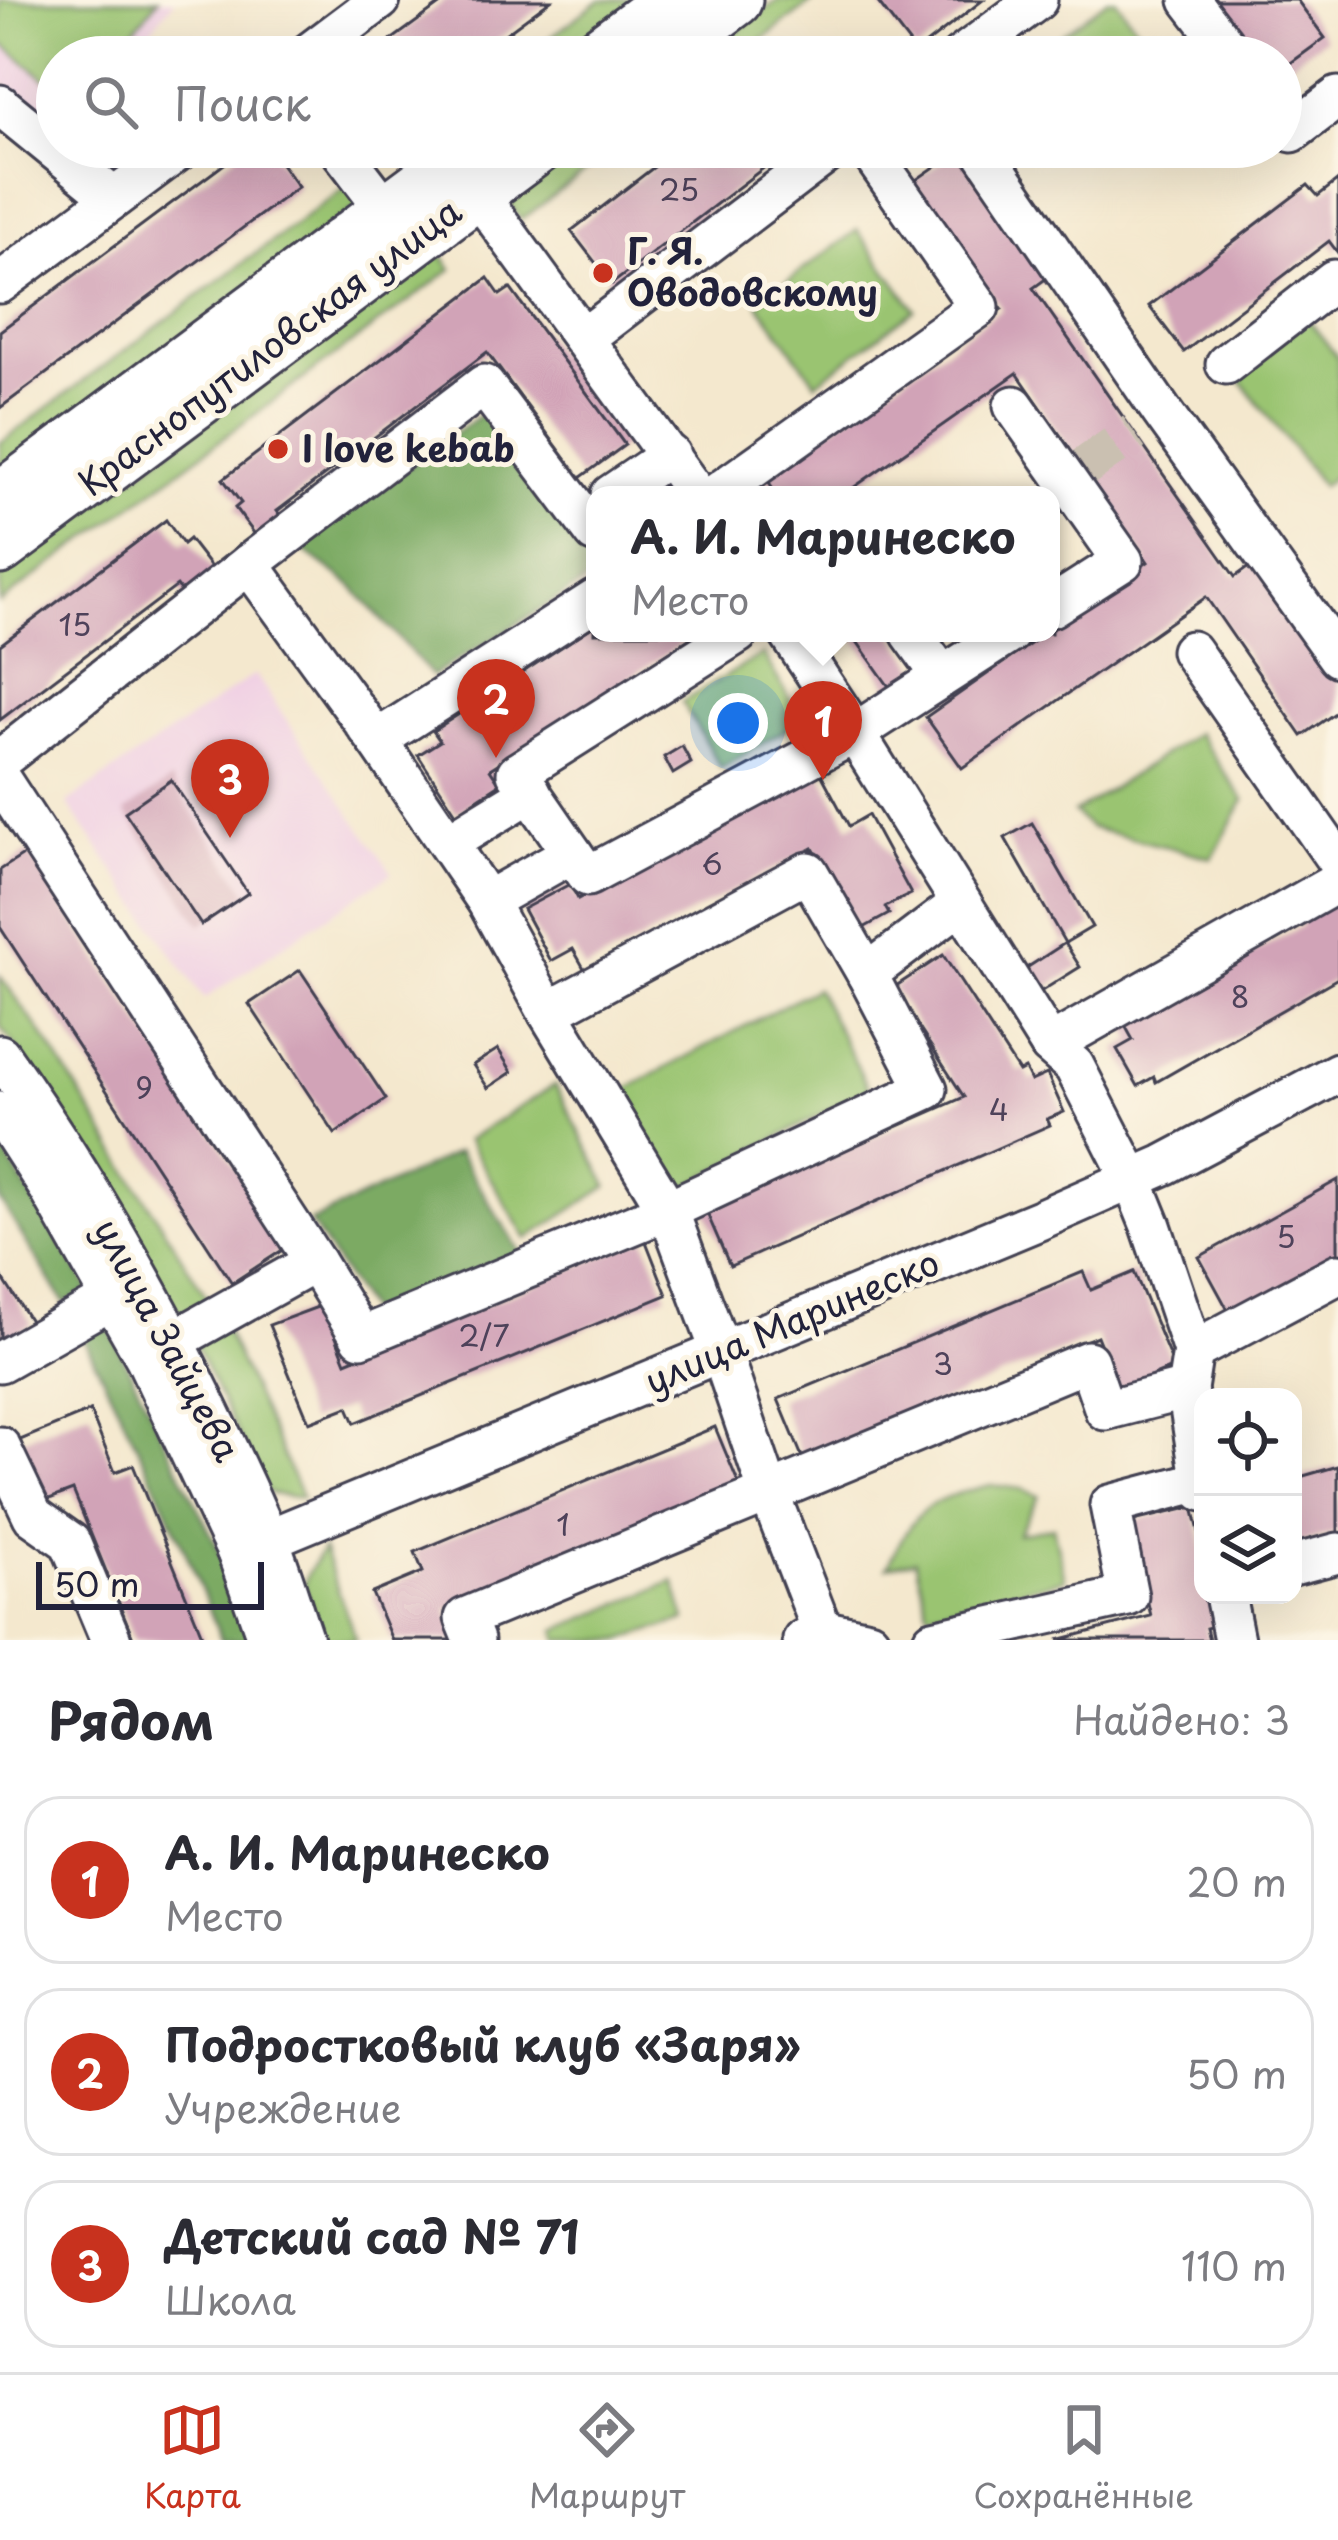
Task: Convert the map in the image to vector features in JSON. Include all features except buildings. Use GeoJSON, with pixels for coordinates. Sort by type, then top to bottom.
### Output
{"type":"FeatureCollection","features":[{"type":"Feature","properties":{"kind":"main road"},"geometry":{"type":"LineString","coordinates":[[621,36],[670,0]]}},
{"type":"Feature","properties":{"kind":"main road"},"geometry":{"type":"LineString","coordinates":[[688,36],[736,0]]}},
{"type":"Feature","properties":{"kind":"main road","name":"Краснопутиловская улица"},"geometry":{"type":"LineString","coordinates":[[0,498],[387,211],[475,170]]}},
{"type":"Feature","properties":{"kind":"main road","name":"Краснопутиловская улица"},"geometry":{"type":"LineString","coordinates":[[0,548],[475,170]]}},
{"type":"Feature","properties":{"kind":"street"},"geometry":{"type":"LineString","coordinates":[[332,36],[380,0]]}},
{"type":"Feature","properties":{"kind":"street"},"geometry":{"type":"LineString","coordinates":[[988,36],[1037,0]]}},
{"type":"Feature","properties":{"kind":"street"},"geometry":{"type":"LineString","coordinates":[[1190,0],[1218,36]]}},
{"type":"Feature","properties":{"kind":"street"},"geometry":{"type":"LineString","coordinates":[[1302,124],[1338,97]]}},
{"type":"Feature","properties":{"kind":"street"},"geometry":{"type":"LineString","coordinates":[[0,105],[36,134]]}},
{"type":"Feature","properties":{"kind":"street"},"geometry":{"type":"LineString","coordinates":[[77,168],[114,198]]}},
{"type":"Feature","properties":{"kind":"street"},"geometry":{"type":"LineString","coordinates":[[0,283],[155,168]]}},
{"type":"Feature","properties":{"kind":"street"},"geometry":{"type":"LineString","coordinates":[[354,168],[387,211]]}},
{"type":"Feature","properties":{"kind":"street"},"geometry":{"type":"LineString","coordinates":[[584,338],[807,168]]}},
{"type":"Feature","properties":{"kind":"street"},"geometry":{"type":"LineString","coordinates":[[729,486],[979,307],[882,168]]}},
{"type":"Feature","properties":{"kind":"street"},"geometry":{"type":"LineString","coordinates":[[993,168],[1148,422],[1338,657]]}},
{"type":"Feature","properties":{"kind":"street"},"geometry":{"type":"LineString","coordinates":[[475,170],[584,338],[691,486]]}},
{"type":"Feature","properties":{"kind":"street"},"geometry":{"type":"LineString","coordinates":[[1226,364],[1334,280],[1338,286]]}},
{"type":"Feature","properties":{"kind":"street"},"geometry":{"type":"LineString","coordinates":[[0,760],[484,385],[586,501]]}},
{"type":"Feature","properties":{"kind":"street"},"geometry":{"type":"LineString","coordinates":[[1014,406],[1075,474],[1123,562],[1060,601]]}},
{"type":"Feature","properties":{"kind":"street"},"geometry":{"type":"LineString","coordinates":[[630,486],[670,455]]}},
{"type":"Feature","properties":{"kind":"street"},"geometry":{"type":"LineString","coordinates":[[249,564],[487,901],[668,1210],[769,1493],[812,1635],[869,1640]]}},
{"type":"Feature","properties":{"kind":"street"},"geometry":{"type":"LineString","coordinates":[[377,740],[586,606]]}},
{"type":"Feature","properties":{"kind":"street"},"geometry":{"type":"LineString","coordinates":[[724,642],[517,773],[588,876],[856,734],[996,642]]}},
{"type":"Feature","properties":{"kind":"street"},"geometry":{"type":"LineString","coordinates":[[795,642],[1050,1045],[1074,1066],[1132,1179],[1190,1370],[1194,1409]]}},
{"type":"Feature","properties":{"kind":"street"},"geometry":{"type":"LineString","coordinates":[[918,642],[943,676]]}},
{"type":"Feature","properties":{"kind":"street"},"geometry":{"type":"LineString","coordinates":[[1191,651],[1338,862]]}},
{"type":"Feature","properties":{"kind":"street"},"geometry":{"type":"LineString","coordinates":[[448,843],[531,792]]}},
{"type":"Feature","properties":{"kind":"street"},"geometry":{"type":"LineString","coordinates":[[7,805],[361,1337],[668,1210],[927,1089],[808,872],[548,1012]]}},
{"type":"Feature","properties":{"kind":"street"},"geometry":{"type":"LineString","coordinates":[[487,901],[572,853]]}},
{"type":"Feature","properties":{"kind":"street"},"geometry":{"type":"LineString","coordinates":[[1050,1045],[1338,882]]}},
{"type":"Feature","properties":{"kind":"street"},"geometry":{"type":"LineString","coordinates":[[867,974],[961,903]]}},
{"type":"Feature","properties":{"kind":"street","name":"улица Зайцева"},"geometry":{"type":"LineString","coordinates":[[0,1055],[76,1171],[127,1290],[303,1640]]}},
{"type":"Feature","properties":{"kind":"street","name":"улица Маринеско"},"geometry":{"type":"LineString","coordinates":[[253,1546],[1132,1179],[1338,1073]]}},
{"type":"Feature","properties":{"kind":"street","name":"улица Зайцева"},"geometry":{"type":"LineString","coordinates":[[0,1112],[49,1188],[127,1290]]}},
{"type":"Feature","properties":{"kind":"street"},"geometry":{"type":"LineString","coordinates":[[159,1349],[315,1262]]}},
{"type":"Feature","properties":{"kind":"street"},"geometry":{"type":"LineString","coordinates":[[474,1640],[465,1618],[1088,1361],[1105,1410],[1190,1370],[1338,1274]]}},
{"type":"Feature","properties":{"kind":"street"},"geometry":{"type":"LineString","coordinates":[[0,1362],[127,1290]]}},
{"type":"Feature","properties":{"kind":"street"},"geometry":{"type":"LineString","coordinates":[[0,1447],[33,1516],[70,1542],[111,1640]]}},
{"type":"Feature","properties":{"kind":"street"},"geometry":{"type":"LineString","coordinates":[[933,1640],[1128,1596],[1110,1505],[1194,1488]]}},
{"type":"Feature","properties":{"kind":"street","name":"улица Зайцева"},"geometry":{"type":"LineString","coordinates":[[253,1546],[268,1640]]}},
{"type":"Feature","properties":{"kind":"street"},"geometry":{"type":"LineString","coordinates":[[1302,1563],[1338,1553]]}},
{"type":"Feature","properties":{"kind":"street"},"geometry":{"type":"LineString","coordinates":[[1227,1604],[1234,1640]]}},
{"type":"Feature","properties":{"kind":"shaded area"},"geometry":{"type":"Polygon","coordinates":[[[0,0],[175,0],[145,36],[36,36],[36,108],[0,80],[0,0]]]}},
{"type":"Feature","properties":{"kind":"shaded area"},"geometry":{"type":"Polygon","coordinates":[[[255,674],[392,873],[204,999],[67,803],[255,674]]]}},
{"type":"Feature","properties":{"kind":"green space"},"geometry":{"type":"Polygon","coordinates":[[[0,0],[158,0],[129,36],[36,36],[36,71],[0,42],[0,0]]]}},
{"type":"Feature","properties":{"kind":"green space"},"geometry":{"type":"Polygon","coordinates":[[[600,0],[636,0],[587,36],[552,36],[600,0]]]}},
{"type":"Feature","properties":{"kind":"green space"},"geometry":{"type":"Polygon","coordinates":[[[778,0],[815,0],[767,36],[730,36],[778,0]]]}},
{"type":"Feature","properties":{"kind":"green space"},"geometry":{"type":"Polygon","coordinates":[[[1107,0],[1116,0],[1143,36],[1060,36],[1107,0]]]}},
{"type":"Feature","properties":{"kind":"green space"},"geometry":{"type":"Polygon","coordinates":[[[554,168],[590,168],[521,220],[508,202],[554,168]]]}},
{"type":"Feature","properties":{"kind":"green space"},"geometry":{"type":"Polygon","coordinates":[[[347,186],[361,204],[0,472],[0,443],[347,186]]]}},
{"type":"Feature","properties":{"kind":"green space"},"geometry":{"type":"Polygon","coordinates":[[[857,230],[915,309],[816,383],[758,303],[857,230]]]}},
{"type":"Feature","properties":{"kind":"green space"},"geometry":{"type":"Polygon","coordinates":[[[439,251],[452,269],[0,603],[0,575],[439,251]]]}},
{"type":"Feature","properties":{"kind":"green space"},"geometry":{"type":"Polygon","coordinates":[[[1307,318],[1338,358],[1338,473],[1322,486],[1234,372],[1307,318]]]}},
{"type":"Feature","properties":{"kind":"green space"},"geometry":{"type":"Polygon","coordinates":[[[484,412],[586,550],[586,582],[432,676],[352,586],[299,547],[484,412]]]}},
{"type":"Feature","properties":{"kind":"green space"},"geometry":{"type":"Polygon","coordinates":[[[763,654],[802,720],[721,768],[682,702],[763,654]]]}},
{"type":"Feature","properties":{"kind":"green space"},"geometry":{"type":"Polygon","coordinates":[[[1197,733],[1244,800],[1212,858],[1090,828],[1074,813],[1197,733]]]}},
{"type":"Feature","properties":{"kind":"green space"},"geometry":{"type":"Polygon","coordinates":[[[0,976],[48,1042],[209,1301],[179,1317],[0,1026],[0,976]]]}},
{"type":"Feature","properties":{"kind":"green space"},"geometry":{"type":"Polygon","coordinates":[[[816,988],[869,1089],[670,1195],[617,1094],[816,988]]]}},
{"type":"Feature","properties":{"kind":"green space"},"geometry":{"type":"Polygon","coordinates":[[[555,1085],[608,1186],[527,1239],[467,1140],[555,1085]]]}},
{"type":"Feature","properties":{"kind":"green space"},"geometry":{"type":"Polygon","coordinates":[[[0,1146],[90,1290],[64,1303],[0,1200],[0,1146]]]}},
{"type":"Feature","properties":{"kind":"green space"},"geometry":{"type":"Polygon","coordinates":[[[458,1152],[521,1253],[372,1318],[310,1222],[458,1152]]]}},
{"type":"Feature","properties":{"kind":"green space"},"geometry":{"type":"Polygon","coordinates":[[[105,1320],[220,1552],[251,1640],[221,1640],[156,1484],[81,1334],[105,1320]]]}},
{"type":"Feature","properties":{"kind":"green space"},"geometry":{"type":"Polygon","coordinates":[[[223,1326],[302,1498],[264,1489],[193,1341],[223,1326]]]}},
{"type":"Feature","properties":{"kind":"green space"},"geometry":{"type":"Polygon","coordinates":[[[991,1485],[1039,1496],[1018,1534],[1053,1527],[1065,1579],[928,1612],[915,1560],[887,1567],[926,1509],[937,1501],[991,1485]]]}},
{"type":"Feature","properties":{"kind":"green space"},"geometry":{"type":"Polygon","coordinates":[[[323,1549],[356,1640],[321,1640],[304,1584],[323,1549]]]}},
{"type":"Feature","properties":{"kind":"green space"},"geometry":{"type":"Polygon","coordinates":[[[674,1581],[686,1620],[620,1640],[559,1640],[556,1630],[674,1581]]]}},
{"type":"Feature","properties":{"kind":"tunnel"},"geometry":{"type":"LineString","coordinates":[[1083,468],[1134,432]]}},
{"type":"Feature","properties":{"kind":"place","name":"Г. Я. Оводовскому"},"geometry":{"type":"Point","coordinates":[603,273]}},
{"type":"Feature","properties":{"kind":"place","name":"I love kebab"},"geometry":{"type":"Point","coordinates":[278,449]}},
{"type":"Feature","properties":{"kind":"place","name":"Подростковый клуб «Заря»"},"geometry":{"type":"Point","coordinates":[496,758]}},
{"type":"Feature","properties":{"kind":"place","name":"А. И. Маринеско"},"geometry":{"type":"Point","coordinates":[823,780]}},
{"type":"Feature","properties":{"kind":"place","name":"Детский сад № 71"},"geometry":{"type":"Point","coordinates":[230,838]}}]}
